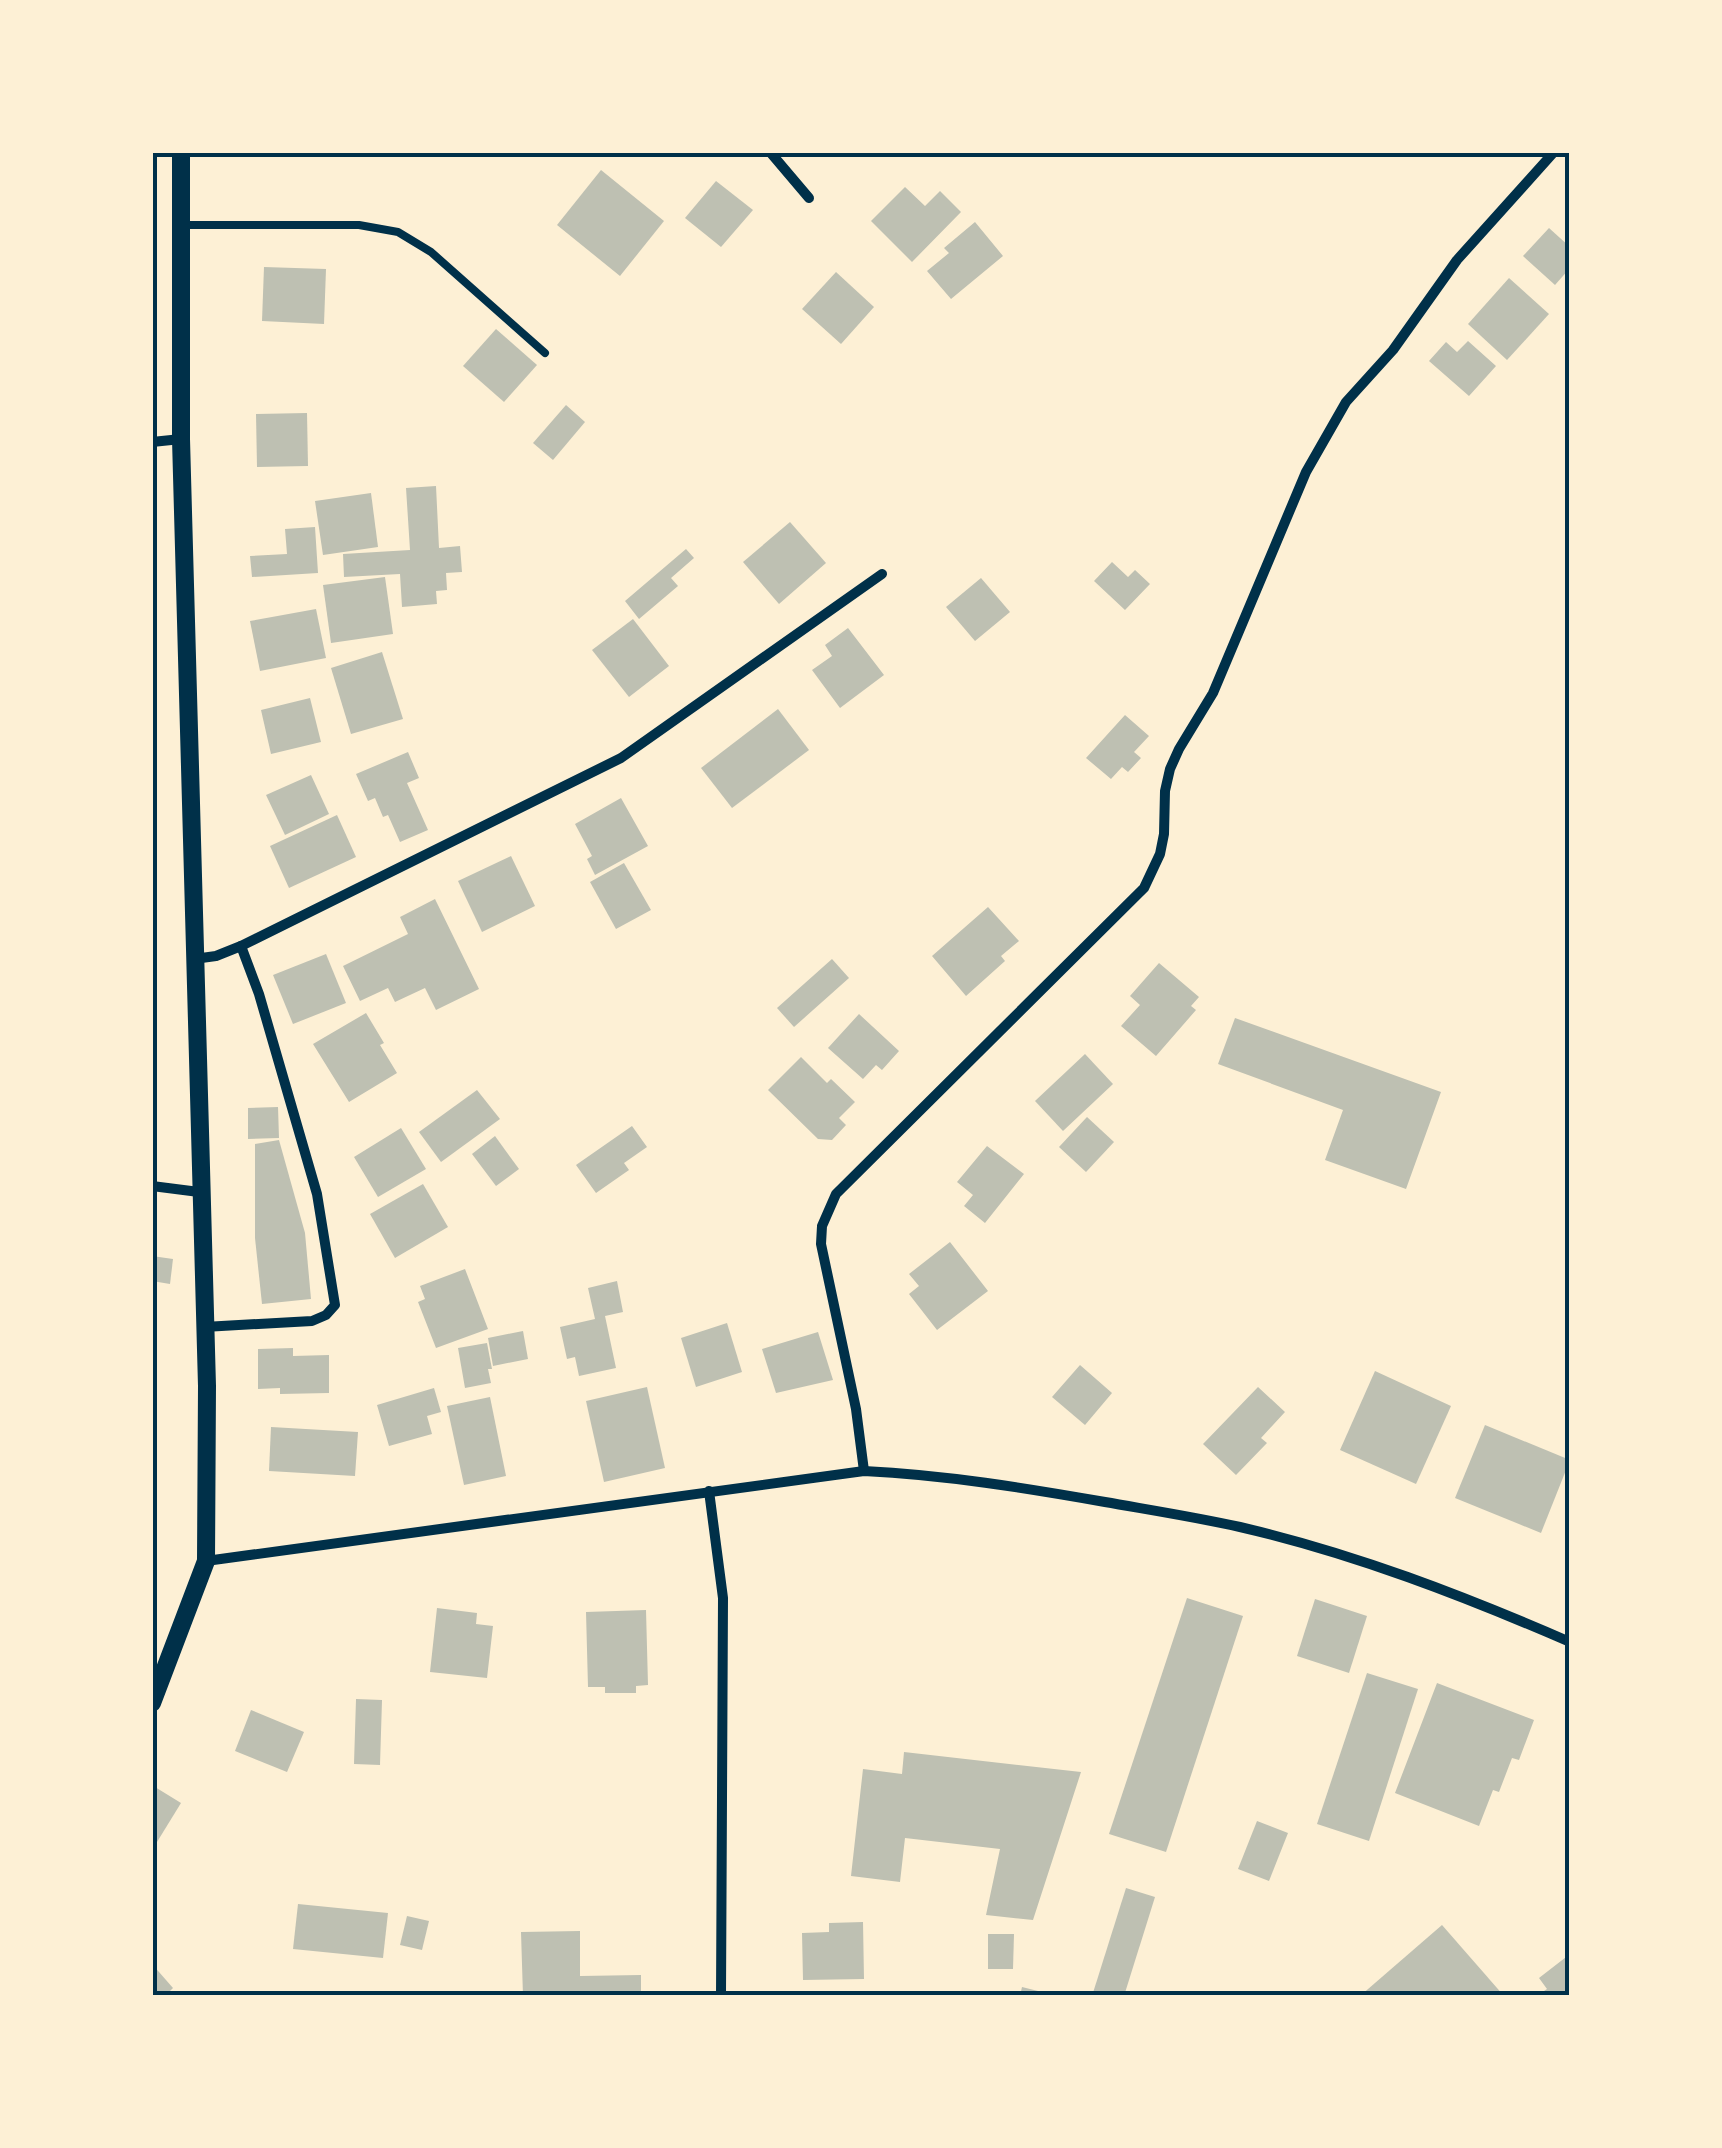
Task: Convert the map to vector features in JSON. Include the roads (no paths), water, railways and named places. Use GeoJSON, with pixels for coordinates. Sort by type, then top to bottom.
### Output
{"type":"FeatureCollection","features":[{"type":"Feature","properties":{"kind":"street"},"geometry":{"type":"LineString","coordinates":[[152,1703],[206,1561],[204,1327],[181,438],[181,152]]}},
{"type":"Feature","properties":{"kind":"street"},"geometry":{"type":"LineString","coordinates":[[770,152],[809,198]]}},
{"type":"Feature","properties":{"kind":"street"},"geometry":{"type":"LineString","coordinates":[[864,1471],[856,1409],[821,1244],[827,1209],[836,1194],[1144,888],[1160,854],[1170,769],[1213,694],[1306,472],[1346,402],[1393,350],[1457,260],[1554,152]]}},
{"type":"Feature","properties":{"kind":"street"},"geometry":{"type":"LineString","coordinates":[[152,442],[181,438]]}},
{"type":"Feature","properties":{"kind":"street"},"geometry":{"type":"LineString","coordinates":[[194,958],[216,956],[241,946],[621,758],[882,574]]}},
{"type":"Feature","properties":{"kind":"street"},"geometry":{"type":"LineString","coordinates":[[204,1327],[312,1321],[326,1315],[335,1305],[316,1194],[259,994],[241,946]]}},
{"type":"Feature","properties":{"kind":"street"},"geometry":{"type":"LineString","coordinates":[[152,1186],[199,1192]]}},
{"type":"Feature","properties":{"kind":"street"},"geometry":{"type":"LineString","coordinates":[[206,1561],[864,1471],[1007,1484],[1240,1527],[1487,1606],[1570,1642]]}},
{"type":"Feature","properties":{"kind":"street"},"geometry":{"type":"LineString","coordinates":[[709,1491],[724,1598],[721,1996]]}},
{"type":"Feature","properties":{"kind":"lane"},"geometry":{"type":"LineString","coordinates":[[182,225],[359,225],[398,232],[430,252],[546,353]]}}]}
